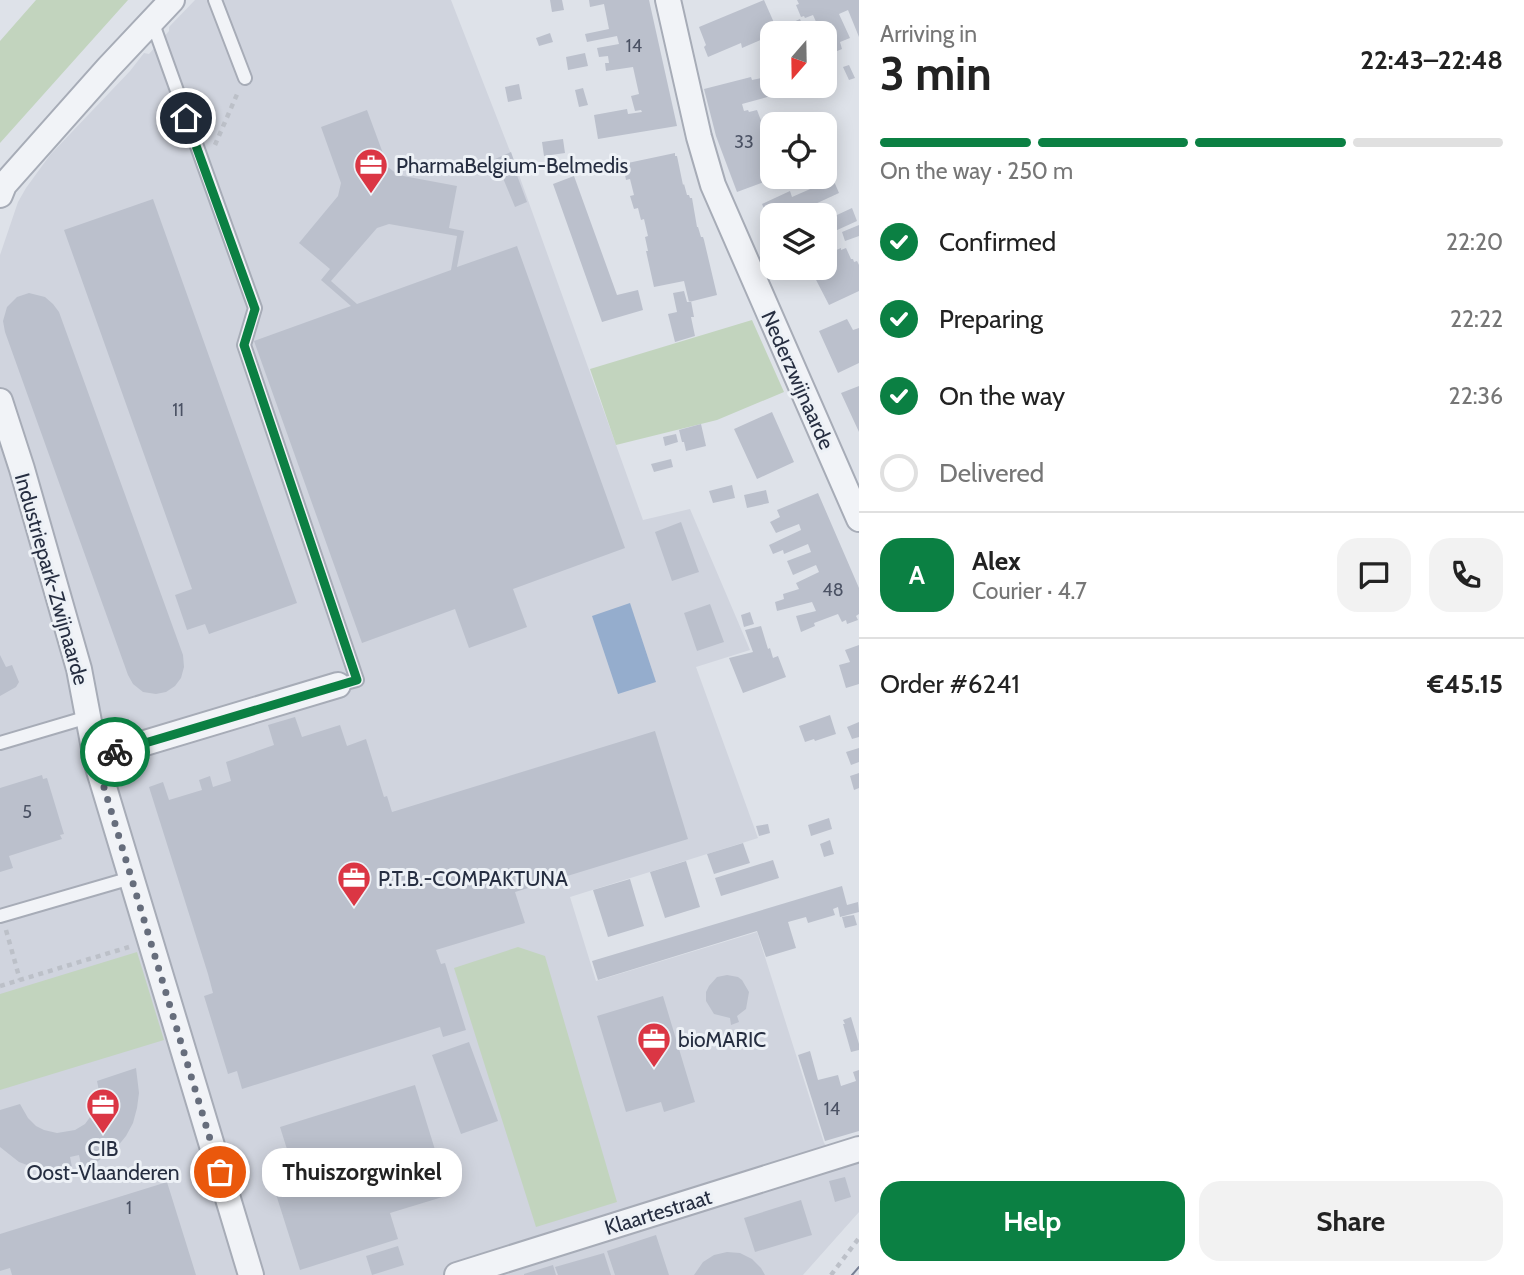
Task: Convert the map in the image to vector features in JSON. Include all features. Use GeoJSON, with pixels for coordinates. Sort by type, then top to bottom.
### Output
{"type":"FeatureCollection","features":[{"type":"Feature","properties":{"kind":"street"},"geometry":{"type":"LineString","coordinates":[[0,195],[4,185],[172,0]]}},
{"type":"Feature","properties":{"kind":"street","name":"Nederzwijnaarde"},"geometry":{"type":"LineString","coordinates":[[671,1],[699,136],[713,185],[859,519]]}},
{"type":"Feature","properties":{"kind":"street","name":"Industriepark-Zwijnaarde"},"geometry":{"type":"LineString","coordinates":[[0,401],[77,660],[96,758],[251,1275]]}},
{"type":"Feature","properties":{"kind":"street"},"geometry":{"type":"LineString","coordinates":[[96,758],[338,685]]}},
{"type":"Feature","properties":{"kind":"street","name":"Klaartestraat"},"geometry":{"type":"LineString","coordinates":[[457,1275],[859,1149]]}},
{"type":"Feature","properties":{"kind":"lane"},"geometry":{"type":"LineString","coordinates":[[215,0],[245,78]]}},
{"type":"Feature","properties":{"kind":"lane"},"geometry":{"type":"LineString","coordinates":[[152,21],[255,309],[244,345],[357,680],[338,685]]}},
{"type":"Feature","properties":{"kind":"lane"},"geometry":{"type":"LineString","coordinates":[[0,743],[88,717]]}},
{"type":"Feature","properties":{"kind":"lane"},"geometry":{"type":"LineString","coordinates":[[1,916],[131,878]]}},
{"type":"Feature","properties":{"kind":"path"},"geometry":{"type":"LineString","coordinates":[[204,168],[245,78]]}},
{"type":"Feature","properties":{"kind":"path"},"geometry":{"type":"LineString","coordinates":[[1,916],[20,980]]}},
{"type":"Feature","properties":{"kind":"path"},"geometry":{"type":"LineString","coordinates":[[0,986],[150,941]]}},
{"type":"Feature","properties":{"kind":"path"},"geometry":{"type":"LineString","coordinates":[[831,1275],[859,1238]]}},
{"type":"Feature","properties":{"kind":"shaded area"},"geometry":{"type":"Polygon","coordinates":[[[195,0],[451,0],[515,164],[643,520],[690,509],[750,650],[696,667],[758,838],[570,897],[596,981],[757,932],[824,1143],[839,1160],[859,1153],[859,1212],[803,1275],[0,1275],[0,255],[18,202],[50,155],[144,53],[149,54],[169,31],[169,27],[195,0]]]}},
{"type":"Feature","properties":{"kind":"green space"},"geometry":{"type":"Polygon","coordinates":[[[36,0],[128,0],[0,143],[0,41],[36,0]]]}},
{"type":"Feature","properties":{"kind":"green space"},"geometry":{"type":"Polygon","coordinates":[[[752,320],[784,392],[717,420],[616,445],[590,369],[752,320]]]}},
{"type":"Feature","properties":{"kind":"green space"},"geometry":{"type":"Polygon","coordinates":[[[518,947],[545,956],[617,1202],[536,1227],[454,968],[518,947]]]}},
{"type":"Feature","properties":{"kind":"green space"},"geometry":{"type":"Polygon","coordinates":[[[137,952],[164,1040],[0,1090],[0,994],[137,952]]]}},
{"type":"Feature","properties":{"kind":"water"},"geometry":{"type":"Polygon","coordinates":[[[630,603],[656,682],[618,694],[592,616],[630,603]]]}},
{"type":"Feature","properties":{"kind":"building"},"geometry":{"type":"Polygon","coordinates":[[[550,0],[562,0],[564,10],[552,12],[550,0]]]}},
{"type":"Feature","properties":{"kind":"building"},"geometry":{"type":"Polygon","coordinates":[[[589,0],[649,0],[677,126],[598,139],[594,115],[627,109],[628,114],[642,112],[635,111],[631,96],[639,94],[633,67],[606,71],[608,56],[599,57],[597,48],[619,44],[617,36],[587,42],[585,34],[609,29],[604,4],[590,7],[589,0]]]}},
{"type":"Feature","properties":{"kind":"building"},"geometry":{"type":"Polygon","coordinates":[[[764,0],[773,21],[760,21],[760,40],[742,48],[741,43],[708,57],[699,27],[764,0]]]}},
{"type":"Feature","properties":{"kind":"building"},"geometry":{"type":"Polygon","coordinates":[[[797,0],[859,0],[859,37],[848,10],[839,14],[850,38],[840,42],[842,49],[837,51],[837,21],[816,21],[813,15],[801,17],[796,5],[799,4],[797,0]]]}},
{"type":"Feature","properties":{"kind":"building"},"geometry":{"type":"Polygon","coordinates":[[[550,33],[553,42],[539,46],[536,38],[550,33]]]}},
{"type":"Feature","properties":{"kind":"building"},"geometry":{"type":"Polygon","coordinates":[[[585,53],[588,66],[568,70],[566,57],[585,53]]]}},
{"type":"Feature","properties":{"kind":"building"},"geometry":{"type":"Polygon","coordinates":[[[849,65],[855,78],[849,80],[843,67],[849,65]]]}},
{"type":"Feature","properties":{"kind":"building"},"geometry":{"type":"Polygon","coordinates":[[[751,77],[752,80],[760,78],[760,98],[764,98],[742,104],[744,111],[757,110],[760,118],[760,184],[737,192],[716,136],[704,89],[751,77]]]}},
{"type":"Feature","properties":{"kind":"building"},"geometry":{"type":"Polygon","coordinates":[[[519,84],[522,99],[508,102],[505,87],[519,84]]]}},
{"type":"Feature","properties":{"kind":"building"},"geometry":{"type":"Polygon","coordinates":[[[583,88],[588,105],[579,107],[575,90],[583,88]]]}},
{"type":"Feature","properties":{"kind":"building"},"geometry":{"type":"Polygon","coordinates":[[[367,110],[388,167],[398,175],[457,186],[449,228],[464,231],[457,267],[517,246],[625,548],[513,589],[527,627],[469,648],[455,609],[362,643],[254,341],[351,306],[321,280],[330,269],[299,243],[338,196],[341,183],[321,127],[367,110]],[[389,224],[377,228],[331,281],[357,304],[451,270],[457,236],[389,224]]]}},
{"type":"Feature","properties":{"kind":"building"},"geometry":{"type":"Polygon","coordinates":[[[563,139],[565,153],[544,156],[542,142],[563,139]]]}},
{"type":"Feature","properties":{"kind":"building"},"geometry":{"type":"Polygon","coordinates":[[[511,152],[527,202],[515,207],[495,159],[511,152]]]}},
{"type":"Feature","properties":{"kind":"building"},"geometry":{"type":"Polygon","coordinates":[[[675,153],[683,185],[687,195],[692,198],[697,227],[704,240],[717,295],[689,302],[684,281],[654,287],[646,251],[645,237],[648,236],[644,219],[641,220],[638,208],[634,209],[630,196],[634,195],[630,179],[626,180],[623,164],[675,153]]]}},
{"type":"Feature","properties":{"kind":"building"},"geometry":{"type":"Polygon","coordinates":[[[574,176],[617,295],[638,290],[643,310],[602,322],[553,184],[574,176]]]}},
{"type":"Feature","properties":{"kind":"building"},"geometry":{"type":"Polygon","coordinates":[[[837,188],[839,193],[817,203],[764,203],[790,191],[792,197],[810,189],[837,188]]]}},
{"type":"Feature","properties":{"kind":"building"},"geometry":{"type":"Polygon","coordinates":[[[153,199],[297,603],[209,634],[205,624],[187,630],[175,595],[192,589],[64,230],[153,199]]]}},
{"type":"Feature","properties":{"kind":"building"},"geometry":{"type":"Polygon","coordinates":[[[852,208],[857,221],[837,230],[837,215],[852,208]]]}},
{"type":"Feature","properties":{"kind":"building"},"geometry":{"type":"Polygon","coordinates":[[[859,225],[859,236],[845,241],[842,232],[859,225]]]}},
{"type":"Feature","properties":{"kind":"building"},"geometry":{"type":"Polygon","coordinates":[[[846,248],[851,259],[857,261],[859,291],[829,305],[816,280],[837,280],[837,250],[846,248]]]}},
{"type":"Feature","properties":{"kind":"building"},"geometry":{"type":"Polygon","coordinates":[[[684,291],[687,302],[691,301],[695,336],[675,342],[668,314],[677,312],[673,293],[684,291]]]}},
{"type":"Feature","properties":{"kind":"building"},"geometry":{"type":"Polygon","coordinates":[[[29,293],[45,297],[59,312],[183,655],[181,678],[166,692],[143,692],[133,684],[128,675],[5,332],[3,321],[7,307],[17,297],[29,293]]]}},
{"type":"Feature","properties":{"kind":"building"},"geometry":{"type":"Polygon","coordinates":[[[847,319],[853,330],[859,328],[859,363],[838,373],[819,331],[847,319]]]}},
{"type":"Feature","properties":{"kind":"building"},"geometry":{"type":"Polygon","coordinates":[[[859,386],[859,432],[841,393],[859,386]]]}},
{"type":"Feature","properties":{"kind":"building"},"geometry":{"type":"Polygon","coordinates":[[[772,412],[794,462],[757,479],[734,429],[772,412]]]}},
{"type":"Feature","properties":{"kind":"building"},"geometry":{"type":"Polygon","coordinates":[[[701,424],[706,446],[686,451],[679,430],[701,424]]]}},
{"type":"Feature","properties":{"kind":"building"},"geometry":{"type":"Polygon","coordinates":[[[676,434],[678,442],[665,446],[663,437],[676,434]]]}},
{"type":"Feature","properties":{"kind":"building"},"geometry":{"type":"Polygon","coordinates":[[[671,459],[673,467],[654,472],[651,464],[671,459]]]}},
{"type":"Feature","properties":{"kind":"building"},"geometry":{"type":"Polygon","coordinates":[[[732,485],[735,498],[713,503],[709,491],[732,485]]]}},
{"type":"Feature","properties":{"kind":"building"},"geometry":{"type":"Polygon","coordinates":[[[766,490],[769,503],[747,508],[744,495],[766,490]]]}},
{"type":"Feature","properties":{"kind":"building"},"geometry":{"type":"Polygon","coordinates":[[[818,493],[859,588],[859,614],[856,616],[858,620],[847,624],[846,620],[842,622],[838,614],[814,623],[815,626],[801,632],[796,616],[816,611],[812,602],[777,611],[775,602],[784,599],[783,594],[799,589],[796,583],[819,572],[816,565],[793,575],[787,561],[811,552],[808,544],[784,554],[783,550],[773,554],[769,545],[801,530],[799,524],[776,533],[770,522],[780,517],[777,510],[818,493]]]}},
{"type":"Feature","properties":{"kind":"building"},"geometry":{"type":"Polygon","coordinates":[[[681,522],[699,572],[672,581],[655,532],[681,522]]]}},
{"type":"Feature","properties":{"kind":"building"},"geometry":{"type":"Polygon","coordinates":[[[710,604],[724,642],[697,651],[684,613],[710,604]]]}},
{"type":"Feature","properties":{"kind":"building"},"geometry":{"type":"Polygon","coordinates":[[[750,612],[754,624],[744,627],[741,615],[750,612]]]}},
{"type":"Feature","properties":{"kind":"building"},"geometry":{"type":"Polygon","coordinates":[[[761,626],[768,649],[770,648],[773,658],[778,656],[786,677],[743,693],[729,658],[753,652],[745,630],[761,626]]]}},
{"type":"Feature","properties":{"kind":"building"},"geometry":{"type":"Polygon","coordinates":[[[859,645],[859,684],[846,688],[839,665],[850,662],[845,650],[859,645]]]}},
{"type":"Feature","properties":{"kind":"building"},"geometry":{"type":"Polygon","coordinates":[[[0,655],[6,667],[12,665],[19,682],[16,687],[0,696],[0,655]]]}},
{"type":"Feature","properties":{"kind":"building"},"geometry":{"type":"Polygon","coordinates":[[[830,715],[836,734],[805,742],[799,726],[830,715]]]}},
{"type":"Feature","properties":{"kind":"building","name":"P.T.B.-COMPAKTUNA"},"geometry":{"type":"Polygon","coordinates":[[[295,717],[302,737],[340,725],[347,746],[366,739],[384,797],[387,796],[392,812],[655,731],[688,839],[515,892],[525,923],[436,950],[441,964],[445,963],[466,1030],[443,1037],[440,1027],[242,1089],[237,1071],[228,1074],[204,996],[213,993],[208,974],[149,787],[163,782],[169,800],[202,790],[199,780],[210,776],[213,787],[231,781],[226,762],[274,745],[268,725],[295,717]]]}},
{"type":"Feature","properties":{"kind":"building"},"geometry":{"type":"Polygon","coordinates":[[[859,722],[859,737],[852,739],[847,727],[859,722]]]}},
{"type":"Feature","properties":{"kind":"building"},"geometry":{"type":"Polygon","coordinates":[[[859,748],[859,762],[851,765],[846,752],[859,748]]]}},
{"type":"Feature","properties":{"kind":"building"},"geometry":{"type":"Polygon","coordinates":[[[859,773],[859,788],[854,790],[850,776],[859,773]]]}},
{"type":"Feature","properties":{"kind":"building"},"geometry":{"type":"Polygon","coordinates":[[[42,775],[43,779],[47,778],[64,834],[60,835],[62,839],[9,856],[13,868],[0,872],[0,788],[42,775]]]}},
{"type":"Feature","properties":{"kind":"building"},"geometry":{"type":"Polygon","coordinates":[[[829,818],[832,829],[811,836],[808,825],[829,818]]]}},
{"type":"Feature","properties":{"kind":"building"},"geometry":{"type":"Polygon","coordinates":[[[768,824],[770,833],[759,836],[756,826],[768,824]]]}},
{"type":"Feature","properties":{"kind":"building"},"geometry":{"type":"Polygon","coordinates":[[[830,840],[834,854],[824,857],[820,844],[830,840]]]}},
{"type":"Feature","properties":{"kind":"building"},"geometry":{"type":"Polygon","coordinates":[[[743,843],[750,863],[714,874],[707,854],[743,843]]]}},
{"type":"Feature","properties":{"kind":"building"},"geometry":{"type":"Polygon","coordinates":[[[773,860],[779,878],[721,896],[715,878],[773,860]]]}},
{"type":"Feature","properties":{"kind":"building"},"geometry":{"type":"Polygon","coordinates":[[[686,861],[700,907],[665,918],[650,872],[686,861]]]}},
{"type":"Feature","properties":{"kind":"building"},"geometry":{"type":"Polygon","coordinates":[[[630,879],[644,926],[608,937],[593,890],[630,879]]]}},
{"type":"Feature","properties":{"kind":"building"},"geometry":{"type":"Polygon","coordinates":[[[842,886],[847,905],[858,902],[859,912],[840,917],[838,907],[833,909],[835,915],[808,923],[806,917],[788,922],[796,948],[766,957],[757,931],[598,980],[592,961],[842,886]]]}},
{"type":"Feature","properties":{"kind":"building"},"geometry":{"type":"Polygon","coordinates":[[[854,915],[857,925],[845,928],[842,917],[854,915]]]}},
{"type":"Feature","properties":{"kind":"building"},"geometry":{"type":"Polygon","coordinates":[[[727,975],[742,980],[749,992],[746,1009],[737,1016],[739,1022],[731,1025],[730,1018],[714,1014],[706,1001],[709,986],[717,977],[727,975]]]}},
{"type":"Feature","properties":{"kind":"building"},"geometry":{"type":"Polygon","coordinates":[[[663,996],[695,1102],[664,1112],[661,1102],[626,1112],[597,1016],[663,996]]]}},
{"type":"Feature","properties":{"kind":"building"},"geometry":{"type":"Polygon","coordinates":[[[851,1017],[859,1050],[851,1052],[843,1020],[851,1017]]]}},
{"type":"Feature","properties":{"kind":"building"},"geometry":{"type":"Polygon","coordinates":[[[469,1042],[498,1121],[461,1134],[432,1055],[469,1042]]]}},
{"type":"Feature","properties":{"kind":"building"},"geometry":{"type":"Polygon","coordinates":[[[810,1051],[818,1080],[838,1075],[841,1086],[856,1081],[853,1072],[859,1070],[859,1131],[825,1141],[798,1055],[810,1051]]]}},
{"type":"Feature","properties":{"kind":"building"},"geometry":{"type":"Polygon","coordinates":[[[136,1068],[139,1093],[133,1123],[117,1147],[94,1164],[82,1169],[79,1155],[70,1157],[73,1172],[43,1171],[19,1162],[0,1147],[0,1110],[20,1104],[28,1118],[44,1130],[57,1133],[75,1130],[85,1124],[96,1109],[99,1091],[97,1081],[136,1068]]]}},
{"type":"Feature","properties":{"kind":"building"},"geometry":{"type":"Polygon","coordinates":[[[415,1085],[449,1195],[390,1213],[398,1239],[300,1270],[274,1188],[297,1181],[280,1127],[415,1085]]]}},
{"type":"Feature","properties":{"kind":"building"},"geometry":{"type":"Polygon","coordinates":[[[845,1177],[851,1197],[835,1202],[829,1181],[845,1177]]]}},
{"type":"Feature","properties":{"kind":"building"},"geometry":{"type":"Polygon","coordinates":[[[167,1182],[196,1275],[12,1275],[10,1268],[0,1271],[0,1234],[167,1182]]]}},
{"type":"Feature","properties":{"kind":"building"},"geometry":{"type":"Polygon","coordinates":[[[801,1200],[812,1235],[755,1252],[744,1218],[801,1200]]]}},
{"type":"Feature","properties":{"kind":"building"},"geometry":{"type":"Polygon","coordinates":[[[656,1235],[669,1275],[615,1275],[607,1251],[656,1235]]]}},
{"type":"Feature","properties":{"kind":"building"},"geometry":{"type":"Polygon","coordinates":[[[398,1246],[404,1265],[372,1275],[366,1256],[398,1246]]]}},
{"type":"Feature","properties":{"kind":"building"},"geometry":{"type":"Polygon","coordinates":[[[604,1253],[611,1275],[558,1275],[555,1267],[604,1253]]]}},
{"type":"Feature","properties":{"kind":"building"},"geometry":{"type":"Polygon","coordinates":[[[740,1253],[752,1259],[765,1275],[694,1275],[703,1262],[714,1255],[740,1253]]]}},
{"type":"Feature","properties":{"kind":"building"},"geometry":{"type":"Polygon","coordinates":[[[553,1265],[556,1275],[524,1275],[524,1274],[553,1265]]]}},
{"type":"Feature","properties":{"kind":"tram line"},"geometry":{"type":"LineString","coordinates":[[852,1275],[859,1267]]}},
{"type":"Feature","properties":{"kind":"way so far"},"geometry":{"type":"LineString","coordinates":[[115,752],[96,758],[97,764],[220,1172]]}},
{"type":"Feature","properties":{"kind":"place","name":"PharmaBelgium-Belmedis"},"geometry":{"type":"Point","coordinates":[371,195]}},
{"type":"Feature","properties":{"kind":"place","name":"P.T.B.-COMPAKTUNA"},"geometry":{"type":"Point","coordinates":[354,908]}},
{"type":"Feature","properties":{"kind":"place","name":"bioMARIC"},"geometry":{"type":"Point","coordinates":[654,1069]}},
{"type":"Feature","properties":{"kind":"place","name":"CIB Oost-Vlaanderen"},"geometry":{"type":"Point","coordinates":[103,1135]}},
{"type":"Feature","properties":{"kind":"place","name":"Thuiszorgwinkel"},"geometry":{"type":"Point","coordinates":[220,1172]}},
{"type":"Feature","properties":{"kind":"route"},"geometry":{"type":"LineString","coordinates":[[115,752],[357,680],[244,345],[255,309],[186,118]]}}]}
